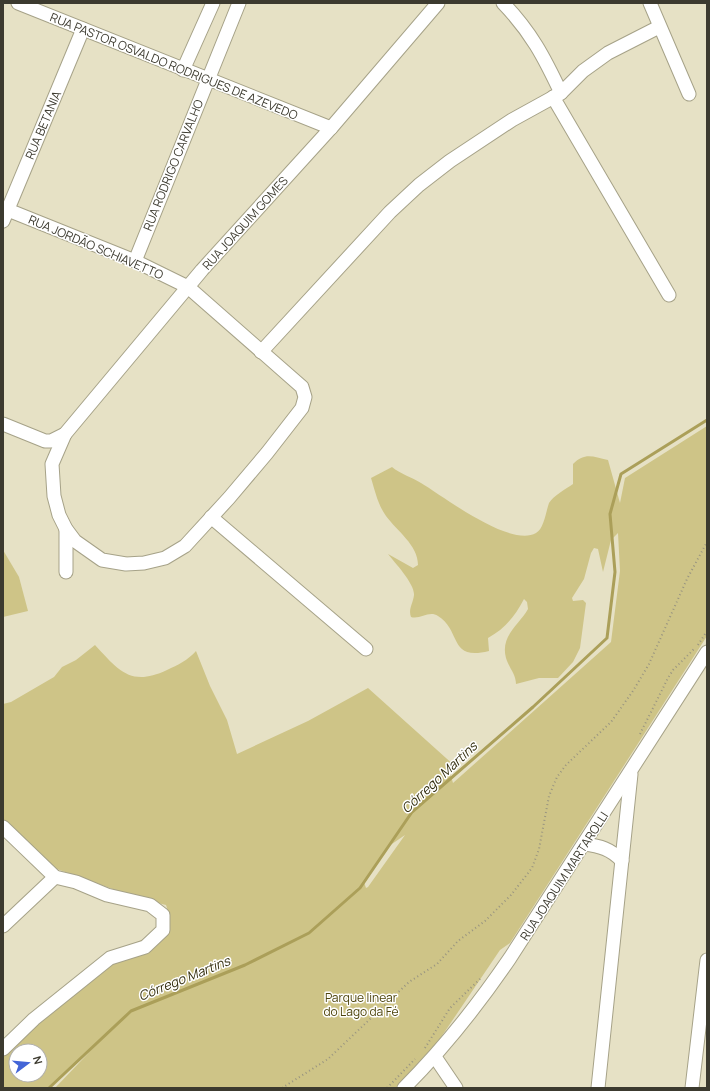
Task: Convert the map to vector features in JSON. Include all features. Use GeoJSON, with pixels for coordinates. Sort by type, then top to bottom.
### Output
{"type":"FeatureCollection","features":[{"type":"Feature","properties":{"kind":"street","name":"RUA PASTOR OSVALDO RODRIGUES DE AZEVEDO"},"geometry":{"type":"LineString","coordinates":[[18,3],[331,128]]}},
{"type":"Feature","properties":{"kind":"street"},"geometry":{"type":"LineString","coordinates":[[183,70],[213,3]]}},
{"type":"Feature","properties":{"kind":"street","name":"RUA RODRIGO CARVALHO"},"geometry":{"type":"LineString","coordinates":[[135,261],[240,3]]}},
{"type":"Feature","properties":{"kind":"street","name":"RUA JOAQUIM GOMES"},"geometry":{"type":"LineString","coordinates":[[45,440],[65,434],[188,287],[331,128],[438,3]]}},
{"type":"Feature","properties":{"kind":"street"},"geometry":{"type":"LineString","coordinates":[[503,3],[520,20],[544,56],[557,95],[669,295]]}},
{"type":"Feature","properties":{"kind":"street"},"geometry":{"type":"LineString","coordinates":[[650,3],[689,94]]}},
{"type":"Feature","properties":{"kind":"street"},"geometry":{"type":"LineString","coordinates":[[261,352],[390,212],[419,184],[450,161],[512,120],[557,95],[583,71],[608,53],[659,27]]}},
{"type":"Feature","properties":{"kind":"street","name":"RUA BETANIA"},"geometry":{"type":"LineString","coordinates":[[5,213],[83,29]]}},
{"type":"Feature","properties":{"kind":"street","name":"RUA JORDÃO SCHIAVETTO"},"geometry":{"type":"LineString","coordinates":[[5,213],[135,261],[188,287],[302,387],[305,397],[302,408],[267,454],[185,546],[165,558],[144,563],[126,564],[102,560],[75,541],[66,529]]}},
{"type":"Feature","properties":{"kind":"street"},"geometry":{"type":"LineString","coordinates":[[3,424],[45,440],[52,464],[54,496],[59,515],[66,529],[66,572]]}},
{"type":"Feature","properties":{"kind":"street"},"geometry":{"type":"LineString","coordinates":[[52,464],[65,434]]}},
{"type":"Feature","properties":{"kind":"street"},"geometry":{"type":"LineString","coordinates":[[211,517],[366,649]]}},
{"type":"Feature","properties":{"kind":"street","name":"RUA JOAQUIM MARTAROLLI"},"geometry":{"type":"LineString","coordinates":[[404,1088],[429,1053],[476,1007],[703,663],[707,652]]}},
{"type":"Feature","properties":{"kind":"street"},"geometry":{"type":"LineString","coordinates":[[598,1088],[632,770]]}},
{"type":"Feature","properties":{"kind":"street"},"geometry":{"type":"LineString","coordinates":[[3,827],[54,878],[76,882],[106,895],[150,905],[163,915],[164,930],[145,947],[110,958],[34,1019],[3,1049]]}},
{"type":"Feature","properties":{"kind":"street"},"geometry":{"type":"LineString","coordinates":[[584,844],[600,846],[614,852],[622,861]]}},
{"type":"Feature","properties":{"kind":"street"},"geometry":{"type":"LineString","coordinates":[[3,926],[54,878]]}},
{"type":"Feature","properties":{"kind":"street"},"geometry":{"type":"LineString","coordinates":[[692,1088],[707,960]]}},
{"type":"Feature","properties":{"kind":"street"},"geometry":{"type":"LineString","coordinates":[[429,1053],[456,1088]]}},
{"type":"Feature","properties":{"kind":"path"},"geometry":{"type":"LineString","coordinates":[[282,1088],[328,1059],[409,982],[437,964],[458,941],[485,921],[511,895],[532,868],[539,849],[549,796],[557,777],[566,765],[611,722],[633,691],[649,664],[687,579],[707,542]]}},
{"type":"Feature","properties":{"kind":"path"},"geometry":{"type":"LineString","coordinates":[[638,738],[673,670],[697,646],[707,631]]}},
{"type":"Feature","properties":{"kind":"path"},"geometry":{"type":"LineString","coordinates":[[429,1053],[450,1008],[487,972]]}},
{"type":"Feature","properties":{"kind":"path"},"geometry":{"type":"LineString","coordinates":[[387,1088],[419,1055]]}},
{"type":"Feature","properties":{"kind":"green space","name":"Parque linear do Lago da Fé"},"geometry":{"type":"Polygon","coordinates":[[[707,426],[707,636],[510,943],[500,950],[431,1052],[396,1088],[55,1088],[100,1041],[49,1088],[3,1088],[3,1046],[98,961],[158,932],[166,921],[168,911],[166,905],[138,898],[54,868],[32,846],[23,844],[3,831],[3,704],[11,702],[54,677],[62,667],[76,660],[95,645],[111,662],[126,674],[144,677],[155,675],[183,662],[196,651],[210,686],[227,720],[237,754],[308,721],[368,688],[456,767],[450,773],[453,783],[611,642],[620,571],[618,533],[611,540],[603,572],[598,549],[594,548],[591,553],[584,579],[572,598],[573,601],[583,600],[586,603],[580,648],[573,662],[558,678],[539,678],[516,684],[515,677],[507,662],[505,650],[511,631],[528,609],[527,602],[524,599],[509,622],[488,638],[489,651],[476,653],[467,652],[461,648],[445,622],[435,614],[428,614],[414,618],[411,617],[410,611],[414,595],[413,590],[404,574],[388,554],[413,568],[418,565],[415,551],[383,512],[371,478],[392,467],[494,527],[524,536],[539,531],[543,524],[551,500],[573,484],[573,464],[581,458],[589,456],[608,460],[620,503],[625,478],[707,426]],[[405,835],[389,846],[364,882],[366,888],[405,835]]]}},
{"type":"Feature","properties":{"kind":"green space"},"geometry":{"type":"Polygon","coordinates":[[[3,550],[19,577],[28,611],[3,617],[3,550]]]}},
{"type":"Feature","properties":{"kind":"waterway","name":"Córrego Martins"},"geometry":{"type":"LineString","coordinates":[[49,1088],[131,1011],[245,965],[309,933],[360,888],[412,812],[533,707],[607,638],[615,572],[610,514],[621,474],[707,420]]}}]}
